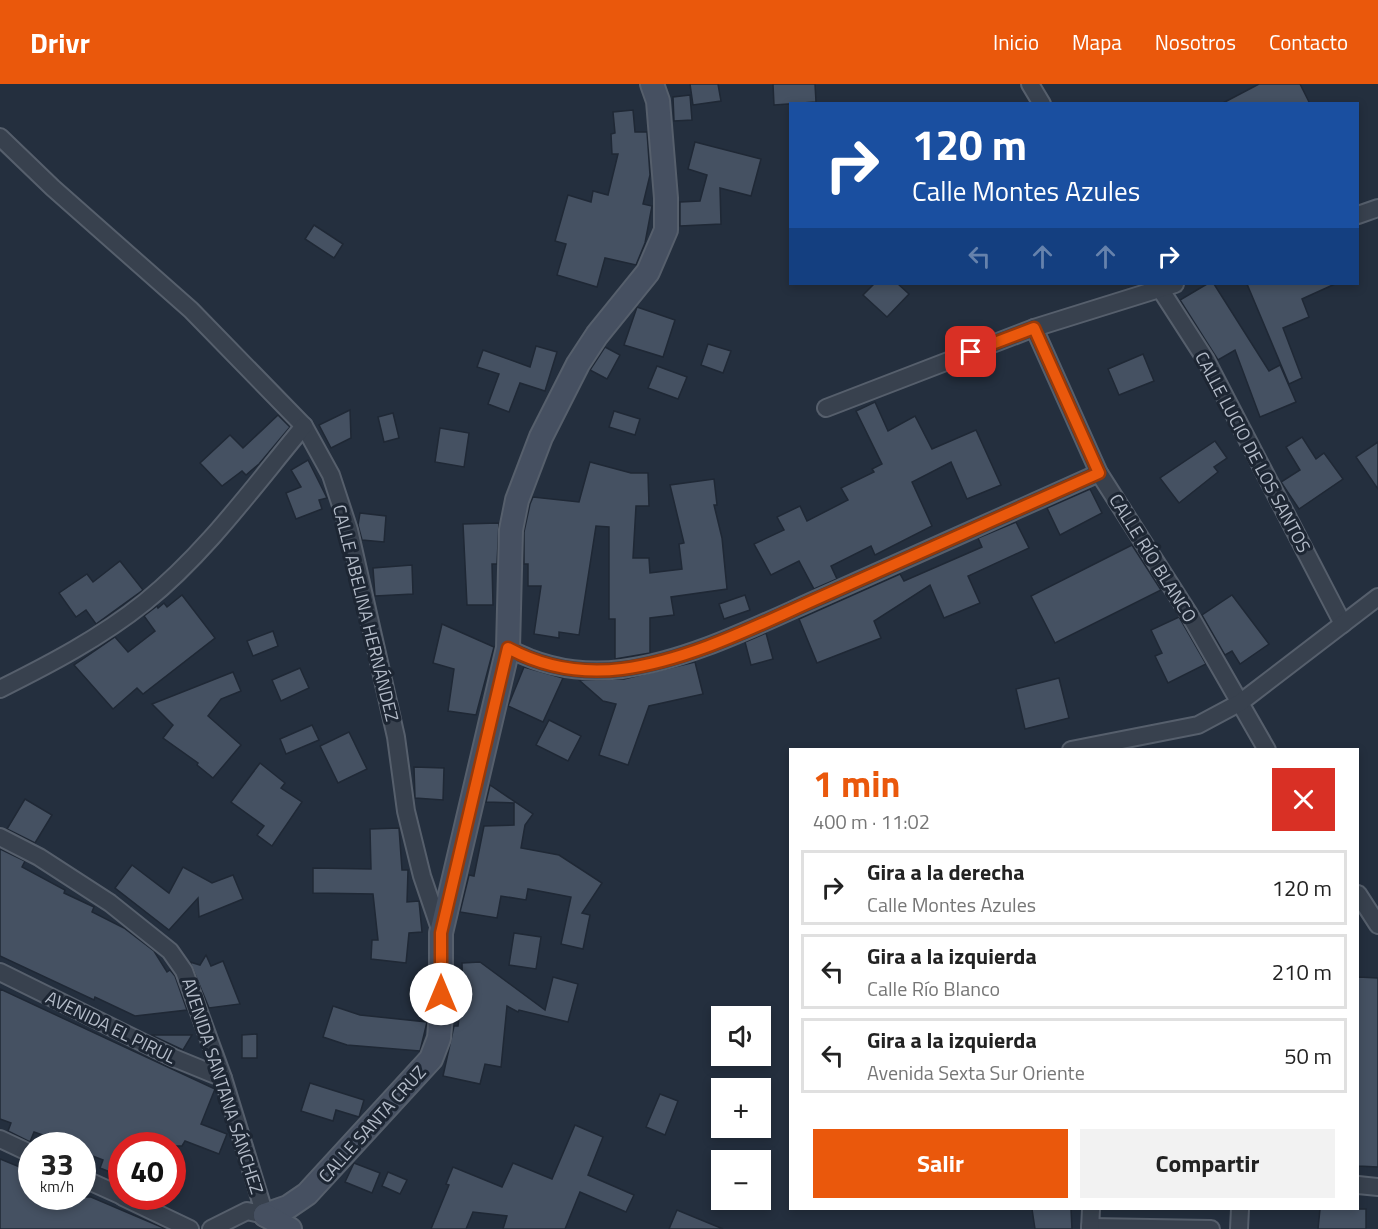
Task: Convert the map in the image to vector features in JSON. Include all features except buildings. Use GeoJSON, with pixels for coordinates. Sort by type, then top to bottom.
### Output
{"type":"FeatureCollection","features":[{"type":"Feature","properties":{"kind":"street","name":"CALLE SANTA CRUZ"},"geometry":{"type":"LineString","coordinates":[[265,1215],[288,1207],[307,1194],[431,1059],[439,1038],[441,933],[508,648],[511,530],[523,482],[541,437],[578,364],[597,335],[648,272],[666,230],[666,198],[658,101],[652,84]]}},
{"type":"Feature","properties":{"kind":"street"},"geometry":{"type":"LineString","coordinates":[[1030,84],[1041,102]]}},
{"type":"Feature","properties":{"kind":"street","name":"CALLE ABELINA HERNÁNDEZ"},"geometry":{"type":"LineString","coordinates":[[0,137],[53,188],[191,310],[304,426],[331,475],[350,530],[396,737],[406,811],[422,876],[441,933]]}},
{"type":"Feature","properties":{"kind":"street"},"geometry":{"type":"LineString","coordinates":[[1359,215],[1378,208]]}},
{"type":"Feature","properties":{"kind":"street"},"geometry":{"type":"LineString","coordinates":[[826,408],[1034,328],[1164,285]]}},
{"type":"Feature","properties":{"kind":"street","name":"CALLE LUCIO DE LOS SANTOS"},"geometry":{"type":"LineString","coordinates":[[1164,285],[1206,360],[1343,624]]}},
{"type":"Feature","properties":{"kind":"street","name":"CALLE RÍO BLANCO"},"geometry":{"type":"LineString","coordinates":[[1034,328],[1099,473],[1189,614],[1266,748]]}},
{"type":"Feature","properties":{"kind":"street"},"geometry":{"type":"LineString","coordinates":[[0,689],[73,652],[145,602],[198,551],[304,426]]}},
{"type":"Feature","properties":{"kind":"street"},"geometry":{"type":"LineString","coordinates":[[508,648],[534,662],[573,669],[620,669],[667,661],[782,614],[1099,473]]}},
{"type":"Feature","properties":{"kind":"street"},"geometry":{"type":"LineString","coordinates":[[1081,748],[1198,725],[1240,702],[1378,597]]}},
{"type":"Feature","properties":{"kind":"street","name":"AVENIDA SANTANA SÁNCHEZ"},"geometry":{"type":"LineString","coordinates":[[0,837],[39,857],[110,903],[170,951],[184,971],[223,1078],[265,1215]]}},
{"type":"Feature","properties":{"kind":"street"},"geometry":{"type":"LineString","coordinates":[[1359,896],[1378,925]]}},
{"type":"Feature","properties":{"kind":"street","name":"AVENIDA EL PIRUL"},"geometry":{"type":"LineString","coordinates":[[0,972],[174,1058],[223,1078]]}},
{"type":"Feature","properties":{"kind":"street"},"geometry":{"type":"LineString","coordinates":[[0,1139],[18,1147]]}},
{"type":"Feature","properties":{"kind":"street"},"geometry":{"type":"LineString","coordinates":[[1359,1185],[1378,1187]]}},
{"type":"Feature","properties":{"kind":"street"},"geometry":{"type":"LineString","coordinates":[[150,1210],[190,1229]]}},
{"type":"Feature","properties":{"kind":"street"},"geometry":{"type":"LineString","coordinates":[[1091,1210],[1090,1228],[1211,1229]]}},
{"type":"Feature","properties":{"kind":"street"},"geometry":{"type":"LineString","coordinates":[[1239,1229],[1240,1210]]}},
{"type":"Feature","properties":{"kind":"street"},"geometry":{"type":"LineString","coordinates":[[211,1229],[247,1211],[265,1215],[290,1229]]}},
{"type":"Feature","properties":{"kind":"route"},"geometry":{"type":"LineString","coordinates":[[441,994],[441,933],[508,648],[534,662],[573,669],[620,669],[667,661],[782,614],[1099,473],[1034,328],[971,352]]}}]}
